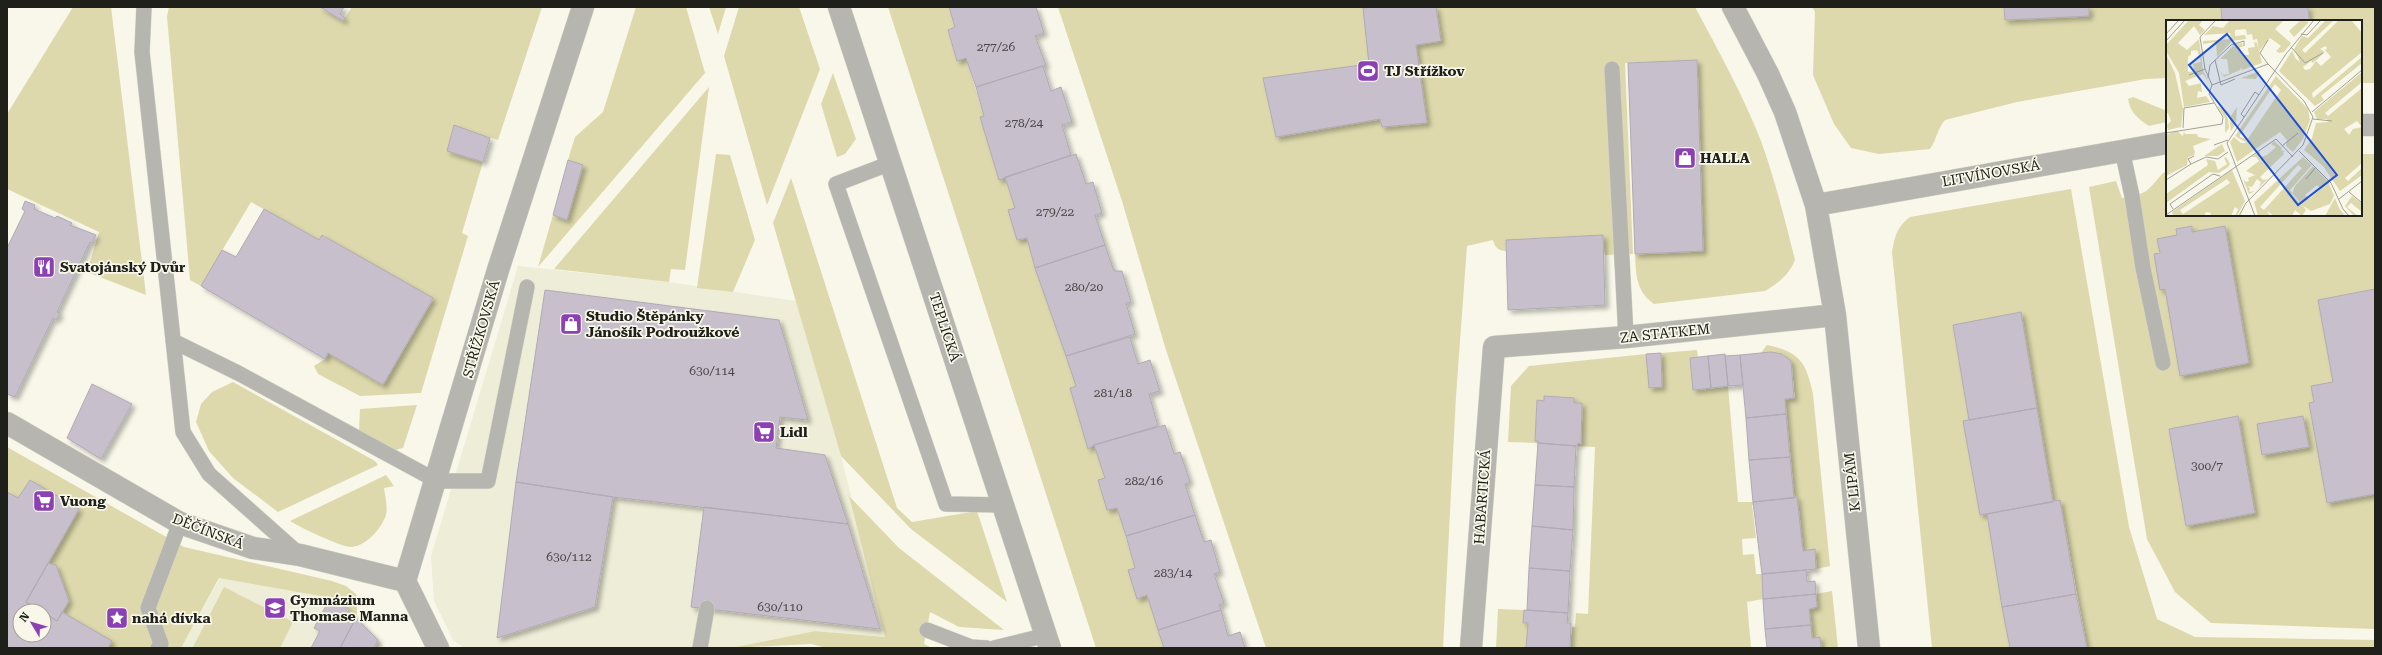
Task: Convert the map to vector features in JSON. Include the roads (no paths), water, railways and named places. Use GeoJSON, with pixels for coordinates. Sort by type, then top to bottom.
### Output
{"type":"FeatureCollection","features":[{"type":"Feature","properties":{"kind":"street","name":"STŘÍŽKOVSKÁ"},"geometry":{"type":"LineString","coordinates":[[405,581],[437,481],[498,270],[583,7]]}},
{"type":"Feature","properties":{"kind":"street","name":"TEPLICKÁ"},"geometry":{"type":"LineString","coordinates":[[839,7],[1049,641]]}},
{"type":"Feature","properties":{"kind":"street"},"geometry":{"type":"LineString","coordinates":[[1733,7],[1768,74],[1785,112],[1816,205],[1835,315]]}},
{"type":"Feature","properties":{"kind":"street"},"geometry":{"type":"LineString","coordinates":[[2362,125],[2375,125]]}},
{"type":"Feature","properties":{"kind":"street","name":"LITVÍNOVSKÁ"},"geometry":{"type":"LineString","coordinates":[[1816,205],[2166,143]]}},
{"type":"Feature","properties":{"kind":"street","name":"ZA STATKEM"},"geometry":{"type":"LineString","coordinates":[[1494,347],[1626,338],[1835,315]]}},
{"type":"Feature","properties":{"kind":"street","name":"K LIPÁM"},"geometry":{"type":"LineString","coordinates":[[1835,315],[1870,648]]}},
{"type":"Feature","properties":{"kind":"street","name":"HABARTICKÁ"},"geometry":{"type":"LineString","coordinates":[[1471,648],[1494,347]]}},
{"type":"Feature","properties":{"kind":"street","name":"DĚČÍNSKÁ"},"geometry":{"type":"LineString","coordinates":[[7,423],[180,523],[253,548],[300,555],[405,581]]}},
{"type":"Feature","properties":{"kind":"street"},"geometry":{"type":"LineString","coordinates":[[405,581],[438,648]]}},
{"type":"Feature","properties":{"kind":"lane"},"geometry":{"type":"LineString","coordinates":[[144,7],[142,52],[183,432],[209,474],[300,555]]}},
{"type":"Feature","properties":{"kind":"lane"},"geometry":{"type":"LineString","coordinates":[[1612,69],[1626,338]]}},
{"type":"Feature","properties":{"kind":"lane"},"geometry":{"type":"LineString","coordinates":[[2122,150],[2132,196],[2143,268],[2163,363]]}},
{"type":"Feature","properties":{"kind":"lane"},"geometry":{"type":"LineString","coordinates":[[891,164],[836,184],[946,504],[1004,505]]}},
{"type":"Feature","properties":{"kind":"lane"},"geometry":{"type":"LineString","coordinates":[[173,341],[258,384],[437,481],[488,481],[527,288]]}},
{"type":"Feature","properties":{"kind":"lane"},"geometry":{"type":"LineString","coordinates":[[158,648],[161,644],[148,608],[180,523]]}},
{"type":"Feature","properties":{"kind":"lane"},"geometry":{"type":"LineString","coordinates":[[700,648],[707,608]]}},
{"type":"Feature","properties":{"kind":"lane"},"geometry":{"type":"LineString","coordinates":[[927,630],[971,647],[987,648]]}},
{"type":"Feature","properties":{"kind":"lane"},"geometry":{"type":"LineString","coordinates":[[994,648],[1049,641]]}},
{"type":"Feature","properties":{"kind":"place","name":"TJ Střížkov"},"geometry":{"type":"Point","coordinates":[1368,71]}},
{"type":"Feature","properties":{"kind":"place","name":"HALLA"},"geometry":{"type":"Point","coordinates":[1685,158]}},
{"type":"Feature","properties":{"kind":"place","name":"Svatojánský Dvůr"},"geometry":{"type":"Point","coordinates":[44,267]}},
{"type":"Feature","properties":{"kind":"place","name":"Studio Štěpánky Jánošík Podroužkové"},"geometry":{"type":"Point","coordinates":[571,324]}},
{"type":"Feature","properties":{"kind":"place","name":"Lidl"},"geometry":{"type":"Point","coordinates":[764,432]}},
{"type":"Feature","properties":{"kind":"place","name":"Vuong"},"geometry":{"type":"Point","coordinates":[44,501]}},
{"type":"Feature","properties":{"kind":"place","name":"Gymnázium Thomase Manna"},"geometry":{"type":"Point","coordinates":[275,608]}},
{"type":"Feature","properties":{"kind":"place","name":"nahá dívka"},"geometry":{"type":"Point","coordinates":[117,618]}}]}
